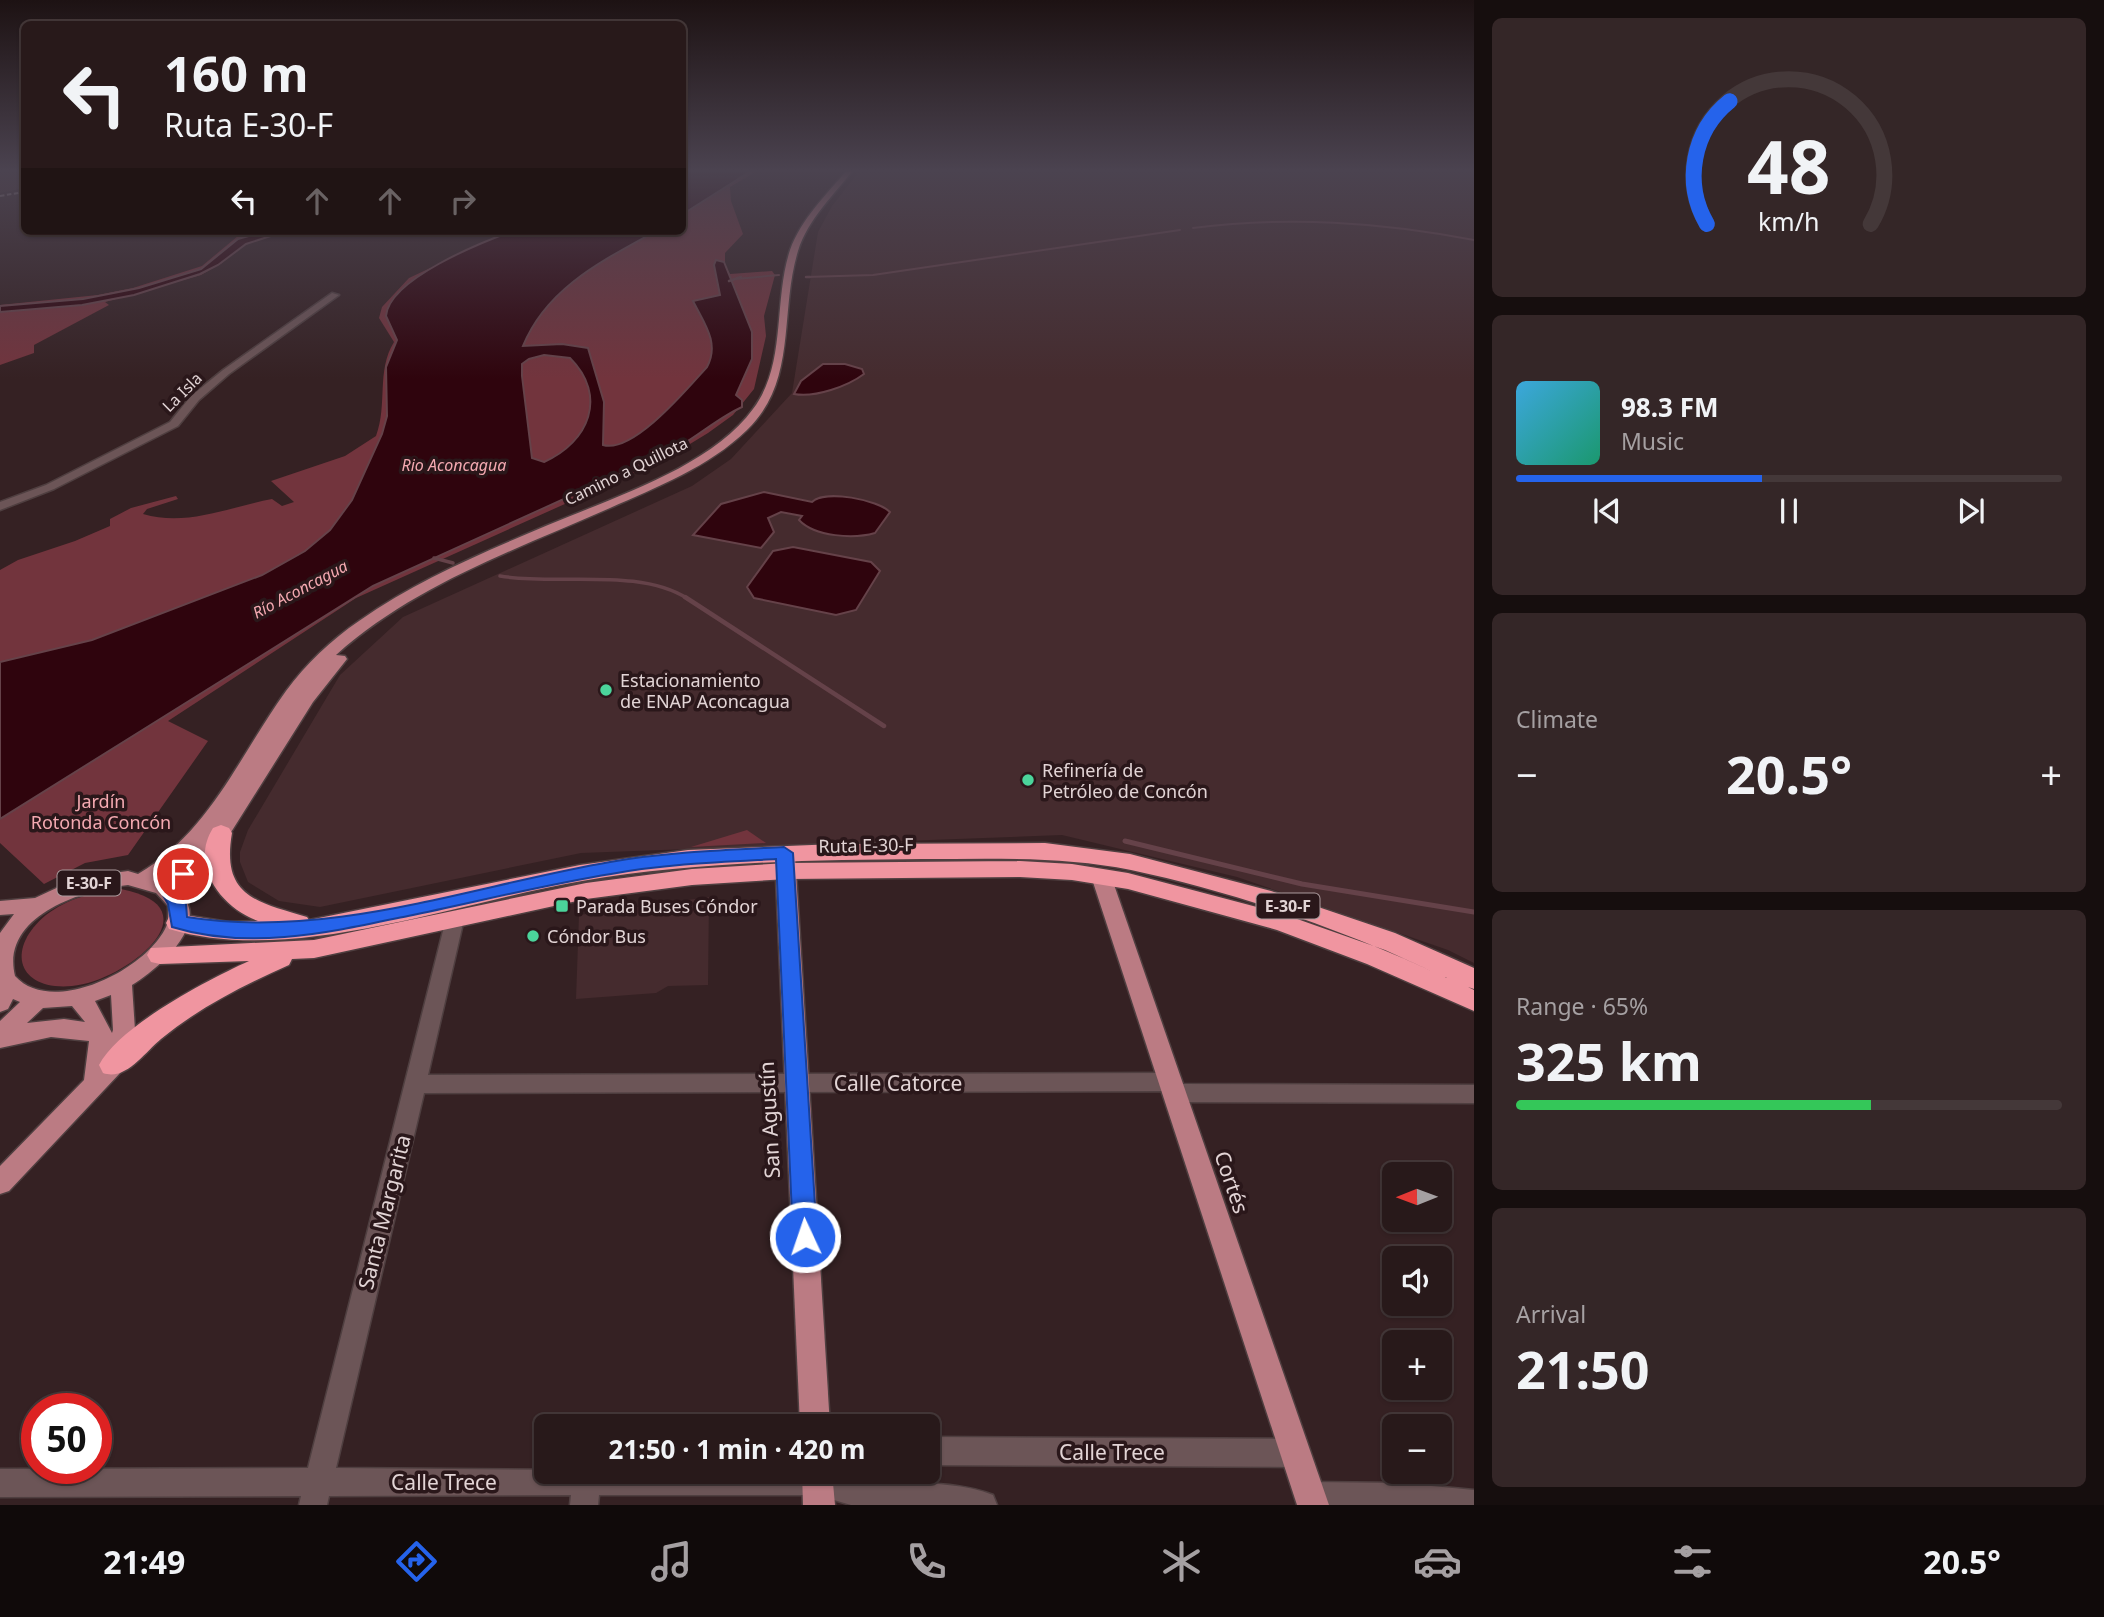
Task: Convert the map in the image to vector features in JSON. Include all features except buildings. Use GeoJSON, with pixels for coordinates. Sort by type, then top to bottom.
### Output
{"type":"FeatureCollection","features":[{"type":"Feature","properties":{"kind":"highway"},"geometry":{"type":"LineString","coordinates":[[221,833],[217,866],[232,895],[267,916],[298,923],[332,925]]}},
{"type":"Feature","properties":{"kind":"highway","name":"Ruta E-30-F"},"geometry":{"type":"LineString","coordinates":[[160,955],[295,951],[613,886],[701,876],[785,862],[1026,850],[1112,859],[1309,912],[1386,939],[1474,979]]}},
{"type":"Feature","properties":{"kind":"highway","name":"Ruta E-30-F"},"geometry":{"type":"LineString","coordinates":[[178,922],[249,932],[332,925],[611,867],[688,858],[1020,869],[1101,876],[1174,892],[1311,933],[1376,957],[1474,1001]]}},
{"type":"Feature","properties":{"kind":"highway"},"geometry":{"type":"LineString","coordinates":[[104,1074],[149,1031],[192,999],[295,951]]}},
{"type":"Feature","properties":{"kind":"main road","name":"Camino a Quillota"},"geometry":{"type":"LineString","coordinates":[[143,880],[169,867],[190,846],[283,707],[320,662],[364,624],[451,576],[676,473],[717,448],[747,422],[772,385],[799,239]]}},
{"type":"Feature","properties":{"kind":"main road","name":"Camino a Quillota"},"geometry":{"type":"LineString","coordinates":[[172,895],[183,874],[221,833],[307,699],[332,666],[376,627],[451,576]]}},
{"type":"Feature","properties":{"kind":"main road","name":"San Agustín"},"geometry":{"type":"LineString","coordinates":[[785,862],[814,1414]]}},
{"type":"Feature","properties":{"kind":"main road","name":"Cortés"},"geometry":{"type":"LineString","coordinates":[[1101,876],[1312,1501]]}},
{"type":"Feature","properties":{"kind":"main road","name":"E-30-F"},"geometry":{"type":"LineString","coordinates":[[0,908],[40,905],[94,882],[143,880],[172,895]]}},
{"type":"Feature","properties":{"kind":"main road"},"geometry":{"type":"LineString","coordinates":[[172,895],[177,904],[178,922]]}},
{"type":"Feature","properties":{"kind":"main road","name":"E-30-F"},"geometry":{"type":"LineString","coordinates":[[40,905],[11,933],[0,962],[5,994],[38,999],[78,999],[121,984],[145,969],[160,955],[174,936],[178,922]]}},
{"type":"Feature","properties":{"kind":"main road"},"geometry":{"type":"LineString","coordinates":[[0,1183],[104,1074],[124,1030],[121,984]]}},
{"type":"Feature","properties":{"kind":"main road"},"geometry":{"type":"LineString","coordinates":[[0,1037],[38,999]]}},
{"type":"Feature","properties":{"kind":"main road"},"geometry":{"type":"LineString","coordinates":[[78,999],[95,1014],[102,1036],[104,1074]]}},
{"type":"Feature","properties":{"kind":"main road"},"geometry":{"type":"LineString","coordinates":[[0,1037],[48,1027],[87,1030],[102,1036]]}},
{"type":"Feature","properties":{"kind":"street","name":"La Isla"},"geometry":{"type":"LineString","coordinates":[[0,506],[50,487],[174,424],[195,398],[226,372],[335,295]]}},
{"type":"Feature","properties":{"kind":"street","name":"Santa Margarita"},"geometry":{"type":"LineString","coordinates":[[316,1494],[455,919]]}},
{"type":"Feature","properties":{"kind":"street","name":"Calle Catorce"},"geometry":{"type":"LineString","coordinates":[[415,1084],[797,1083],[1474,1094]]}},
{"type":"Feature","properties":{"kind":"street","name":"Calle Trece"},"geometry":{"type":"LineString","coordinates":[[940,1451],[1296,1453]]}},
{"type":"Feature","properties":{"kind":"street","name":"Calle Trece"},"geometry":{"type":"LineString","coordinates":[[0,1483],[316,1494],[586,1493],[818,1486],[862,1494],[888,1484]]}},
{"type":"Feature","properties":{"kind":"street","name":"Calle Trece"},"geometry":{"type":"LineString","coordinates":[[895,1484],[983,1505]]}},
{"type":"Feature","properties":{"kind":"street"},"geometry":{"type":"LineString","coordinates":[[1312,1501],[1400,1497],[1474,1504]]}},
{"type":"Feature","properties":{"kind":"shaded area"},"geometry":{"type":"Polygon","coordinates":[[[817,239],[1474,239],[1474,963],[1448,950],[1237,877],[1062,835],[581,853],[320,907],[279,901],[248,882],[240,862],[240,852],[248,830],[340,675],[403,617],[692,486],[731,459],[792,393],[817,239]]]}},
{"type":"Feature","properties":{"kind":"shaded area"},"geometry":{"type":"Polygon","coordinates":[[[709,897],[708,985],[668,986],[656,993],[576,999],[579,915],[709,897]]]}},
{"type":"Feature","properties":{"kind":"green space"},"geometry":{"type":"Polygon","coordinates":[[[234,239],[257,239],[230,251],[222,263],[201,275],[105,302],[109,305],[34,345],[34,353],[0,365],[0,305],[98,295],[133,288],[202,266],[234,239]]]}},
{"type":"Feature","properties":{"kind":"green space","name":"Jardín Rotonda Concón"},"geometry":{"type":"Polygon","coordinates":[[[491,239],[738,239],[725,253],[725,265],[730,274],[772,271],[775,275],[764,316],[766,336],[754,389],[733,415],[667,458],[356,598],[168,721],[208,741],[128,855],[85,863],[44,884],[0,843],[0,570],[18,560],[110,526],[110,519],[131,508],[176,496],[178,499],[147,509],[143,514],[192,517],[272,499],[282,506],[294,502],[271,481],[345,456],[376,436],[385,364],[394,342],[379,318],[382,307],[409,278],[491,239]]]}},
{"type":"Feature","properties":{"kind":"green space"},"geometry":{"type":"Polygon","coordinates":[[[747,830],[766,843],[691,847],[747,830]]]}},
{"type":"Feature","properties":{"kind":"green space"},"geometry":{"type":"Polygon","coordinates":[[[121,889],[149,898],[162,911],[162,927],[153,943],[137,958],[94,981],[72,986],[53,986],[39,982],[29,975],[23,965],[25,941],[46,915],[63,904],[82,897],[121,889]]]}},
{"type":"Feature","properties":{"kind":"water"},"geometry":{"type":"Polygon","coordinates":[[[238,239],[261,239],[246,244],[218,265],[200,274],[134,295],[82,305],[0,312],[0,306],[83,299],[139,288],[201,269],[238,239]]]}},
{"type":"Feature","properties":{"kind":"water","name":"Rio Aconcagua"},"geometry":{"type":"Polygon","coordinates":[[[492,239],[641,239],[597,265],[562,291],[533,325],[523,346],[562,344],[588,348],[604,402],[603,445],[615,445],[629,440],[644,430],[673,404],[707,367],[711,358],[711,341],[693,301],[720,295],[714,265],[716,260],[724,262],[752,332],[752,359],[736,395],[742,400],[742,407],[680,446],[373,586],[0,819],[0,662],[92,640],[262,575],[305,551],[330,530],[352,500],[382,434],[387,416],[386,367],[397,340],[386,316],[391,302],[419,276],[492,239]],[[544,355],[522,364],[532,458],[544,462],[572,443],[582,430],[588,417],[590,402],[582,373],[570,358],[544,355]]]}},
{"type":"Feature","properties":{"kind":"water"},"geometry":{"type":"Polygon","coordinates":[[[823,364],[845,364],[862,369],[864,374],[831,390],[794,394],[801,381],[823,364]]]}},
{"type":"Feature","properties":{"kind":"water"},"geometry":{"type":"Polygon","coordinates":[[[764,492],[812,502],[828,496],[839,496],[863,500],[890,512],[875,533],[846,536],[815,530],[799,520],[802,516],[781,512],[768,518],[774,532],[761,548],[693,535],[721,504],[764,492]]]}},
{"type":"Feature","properties":{"kind":"water"},"geometry":{"type":"Polygon","coordinates":[[[793,547],[871,562],[880,571],[856,610],[836,615],[754,598],[747,587],[773,551],[793,547]]]}},
{"type":"Feature","properties":{"kind":"waterway"},"geometry":{"type":"LineString","coordinates":[[810,277],[806,277],[873,275],[1117,239]]}},
{"type":"Feature","properties":{"kind":"waterway"},"geometry":{"type":"LineString","coordinates":[[1470,239],[1474,240]]}},
{"type":"Feature","properties":{"kind":"waterway"},"geometry":{"type":"LineString","coordinates":[[736,279],[779,275]]}},
{"type":"Feature","properties":{"kind":"waterway"},"geometry":{"type":"LineString","coordinates":[[729,281],[741,277]]}},
{"type":"Feature","properties":{"kind":"waterway"},"geometry":{"type":"LineString","coordinates":[[434,558],[453,563]]}},
{"type":"Feature","properties":{"kind":"waterway"},"geometry":{"type":"LineString","coordinates":[[500,576],[522,579],[622,580],[668,589],[688,599]]}},
{"type":"Feature","properties":{"kind":"waterway"},"geometry":{"type":"LineString","coordinates":[[685,597],[884,726]]}},
{"type":"Feature","properties":{"kind":"waterway"},"geometry":{"type":"LineString","coordinates":[[1125,841],[1302,884],[1474,912]]}},
{"type":"Feature","properties":{"kind":"place","name":"Estacionamiento de ENAP Aconcagua"},"geometry":{"type":"Point","coordinates":[606,690]}},
{"type":"Feature","properties":{"kind":"place","name":"Refinería de Petróleo de Concón"},"geometry":{"type":"Point","coordinates":[1028,780]}},
{"type":"Feature","properties":{"kind":"place","name":"Parada Buses Cóndor"},"geometry":{"type":"Point","coordinates":[562,906]}},
{"type":"Feature","properties":{"kind":"place","name":"Cóndor Bus"},"geometry":{"type":"Point","coordinates":[533,936]}},
{"type":"Feature","properties":{"kind":"route"},"geometry":{"type":"LineString","coordinates":[[183,874],[172,895],[177,904],[178,922],[229,931],[270,932],[312,929],[611,867],[717,855],[784,853],[805,1237]]}},
{"type":"Feature","properties":{"kind":"water label","name":"Río Aconcagua"},"geometry":{"type":"Point","coordinates":[300,589]}}]}
